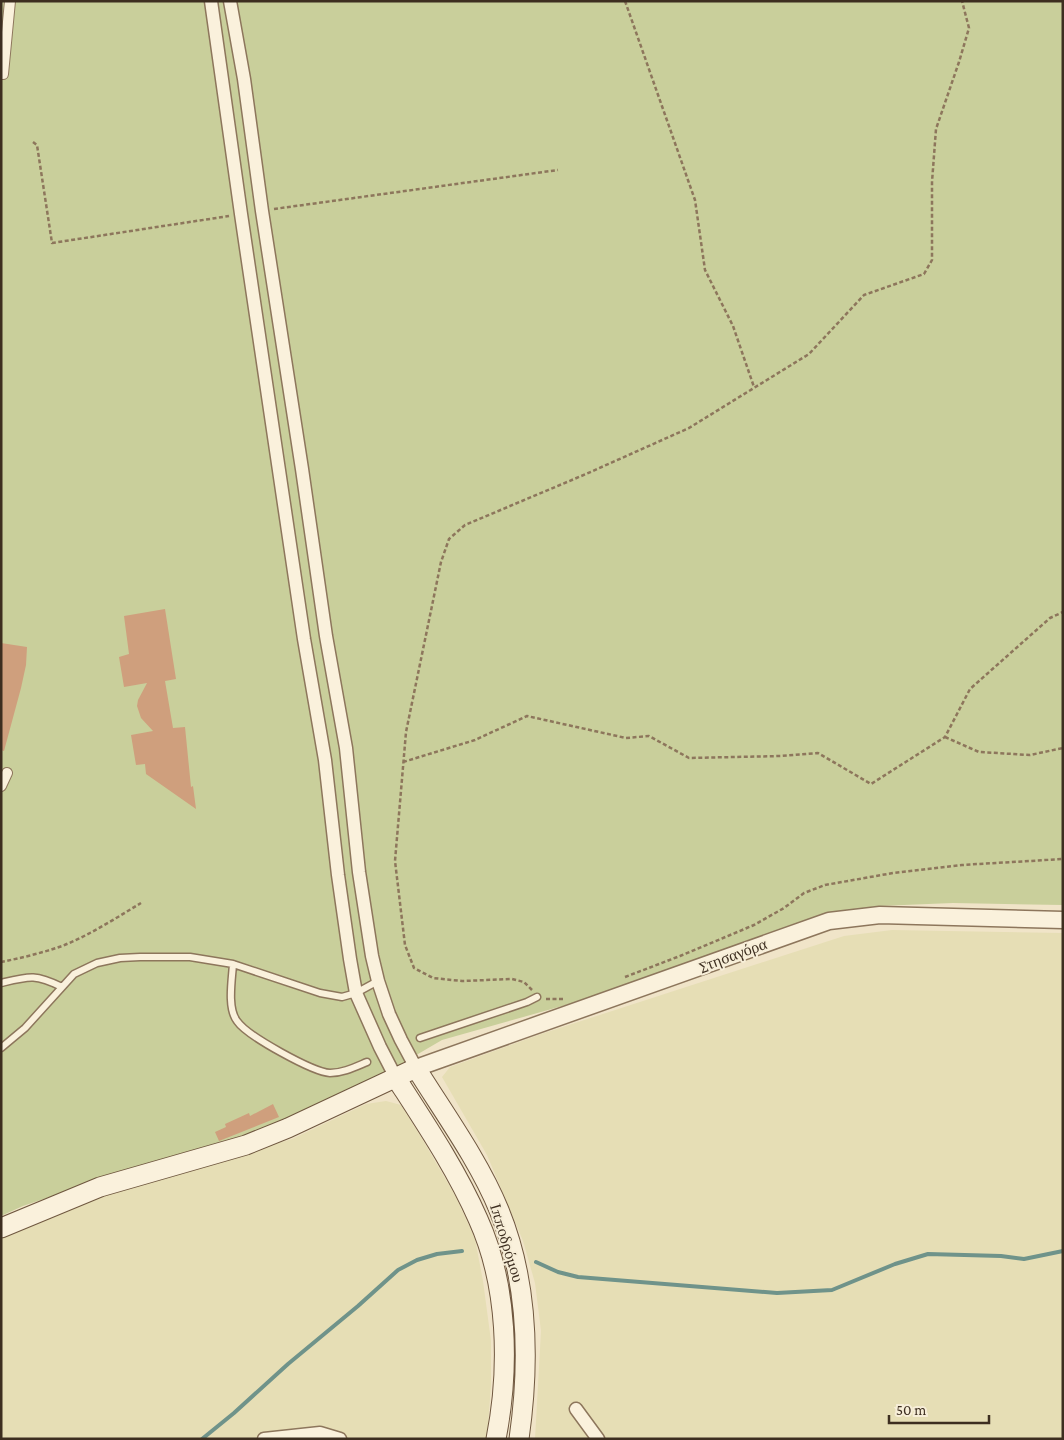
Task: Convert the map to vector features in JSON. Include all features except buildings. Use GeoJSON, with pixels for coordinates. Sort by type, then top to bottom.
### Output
{"type":"FeatureCollection","features":[{"type":"Feature","properties":{"kind":"main road"},"geometry":{"type":"LineString","coordinates":[[1,1228],[100,1187],[246,1145],[288,1128],[416,1068]]}},
{"type":"Feature","properties":{"kind":"main road","name":"Ιπποδρόμου"},"geometry":{"type":"LineString","coordinates":[[416,1068],[486,1183],[499,1210],[515,1262],[524,1311],[526,1358],[524,1403],[519,1439]]}},
{"type":"Feature","properties":{"kind":"main road","name":"Ιπποδρόμου"},"geometry":{"type":"LineString","coordinates":[[396,1078],[441,1149],[466,1193],[488,1243],[499,1290],[502,1313],[504,1375],[496,1439]]}},
{"type":"Feature","properties":{"kind":"street"},"geometry":{"type":"LineString","coordinates":[[1,74],[3,74],[10,1]]}},
{"type":"Feature","properties":{"kind":"street"},"geometry":{"type":"LineString","coordinates":[[211,1],[304,639],[325,760],[346,932],[356,993],[396,1078]]}},
{"type":"Feature","properties":{"kind":"street"},"geometry":{"type":"LineString","coordinates":[[230,1],[244,79],[326,636],[346,748],[359,872],[372,956],[389,1014],[416,1068]]}},
{"type":"Feature","properties":{"kind":"street"},"geometry":{"type":"LineString","coordinates":[[304,639],[326,636]]}},
{"type":"Feature","properties":{"kind":"street"},"geometry":{"type":"LineString","coordinates":[[1,786],[7,772]]}},
{"type":"Feature","properties":{"kind":"street","name":"Στησαγόρα"},"geometry":{"type":"LineString","coordinates":[[416,1068],[829,921],[880,914],[1063,920]]}},
{"type":"Feature","properties":{"kind":"street"},"geometry":{"type":"LineString","coordinates":[[576,1409],[598,1439]]}},
{"type":"Feature","properties":{"kind":"street"},"geometry":{"type":"LineString","coordinates":[[264,1439],[320,1433],[340,1439]]}},
{"type":"Feature","properties":{"kind":"lane"},"geometry":{"type":"LineString","coordinates":[[1,1048],[25,1028],[74,974],[97,963],[120,958],[190,957],[233,964],[320,993],[342,997],[356,993],[378,981]]}},
{"type":"Feature","properties":{"kind":"lane"},"geometry":{"type":"LineString","coordinates":[[233,964],[232,1008],[236,1021],[249,1034],[309,1067],[328,1073],[341,1072],[367,1062]]}},
{"type":"Feature","properties":{"kind":"lane"},"geometry":{"type":"LineString","coordinates":[[1,983],[35,977],[46,979],[62,987]]}},
{"type":"Feature","properties":{"kind":"lane"},"geometry":{"type":"LineString","coordinates":[[420,1038],[537,997]]}},
{"type":"Feature","properties":{"kind":"path"},"geometry":{"type":"LineString","coordinates":[[625,1],[695,200],[705,270],[733,326],[754,387]]}},
{"type":"Feature","properties":{"kind":"path"},"geometry":{"type":"LineString","coordinates":[[571,996],[550,1000],[537,997],[524,982],[512,979],[462,981],[433,978],[414,968],[405,945],[395,861],[406,732],[441,562],[449,539],[465,525],[689,428],[809,354],[864,294],[924,274],[932,260],[932,182],[936,129],[969,28],[962,1]]}},
{"type":"Feature","properties":{"kind":"path"},"geometry":{"type":"LineString","coordinates":[[403,762],[476,740],[527,716],[626,738],[649,736],[689,758],[781,756],[818,753],[871,784],[945,737],[970,689],[1050,618],[1063,612]]}},
{"type":"Feature","properties":{"kind":"path"},"geometry":{"type":"LineString","coordinates":[[945,737],[979,752],[1030,755],[1063,748]]}},
{"type":"Feature","properties":{"kind":"path"},"geometry":{"type":"LineString","coordinates":[[617,980],[754,925],[784,908],[804,893],[824,885],[893,873],[962,865],[1063,859]]}},
{"type":"Feature","properties":{"kind":"path"},"geometry":{"type":"LineString","coordinates":[[1,962],[19,959],[62,946],[102,926],[141,903]]}},
{"type":"Feature","properties":{"kind":"shaded area"},"geometry":{"type":"Polygon","coordinates":[[[892,930],[1063,933],[1063,1439],[535,1439],[541,1331],[535,1283],[523,1241],[487,1155],[442,1077],[450,1067],[541,1034],[844,936],[892,930]]]}},
{"type":"Feature","properties":{"kind":"shaded area"},"geometry":{"type":"Polygon","coordinates":[[[386,1101],[401,1105],[456,1197],[475,1239],[491,1341],[491,1385],[487,1439],[1,1439],[1,1236],[103,1193],[292,1139],[366,1104],[386,1101]]]}},
{"type":"Feature","properties":{"kind":"green space"},"geometry":{"type":"Polygon","coordinates":[[[1,1],[1063,1],[1063,905],[953,903],[879,906],[835,912],[594,997],[442,1040],[353,1092],[250,1138],[132,1169],[23,1206],[1,1216],[1,1]]]}},
{"type":"Feature","properties":{"kind":"waterway"},"geometry":{"type":"LineString","coordinates":[[202,1439],[398,1270],[417,1260],[437,1254],[462,1251]]}},
{"type":"Feature","properties":{"kind":"waterway"},"geometry":{"type":"LineString","coordinates":[[536,1262],[558,1272],[578,1277],[777,1293],[832,1290],[895,1264],[928,1254],[1001,1256],[1024,1259],[1063,1251]]}}]}
